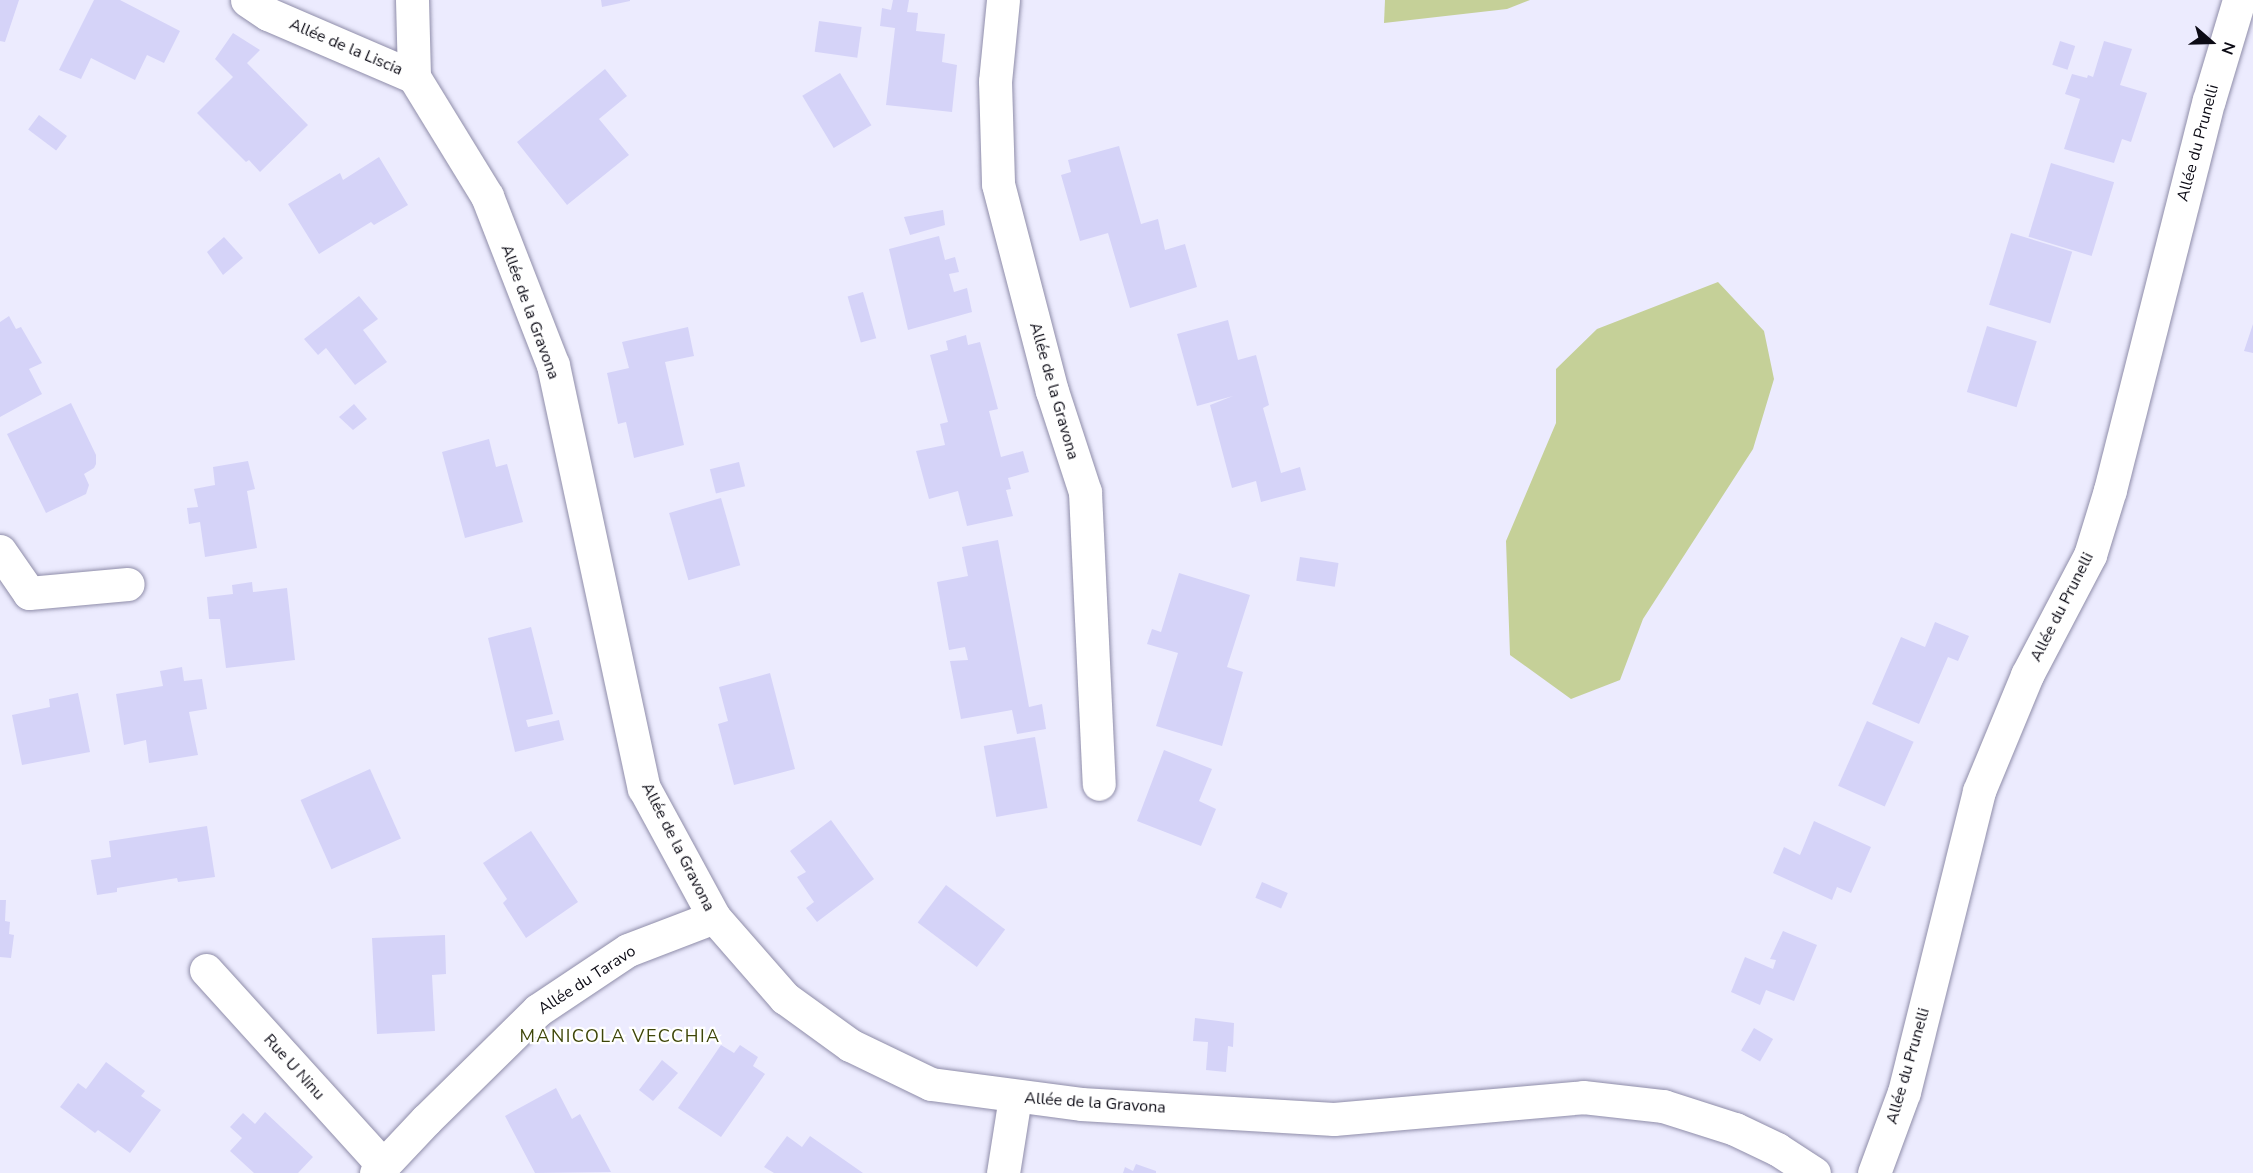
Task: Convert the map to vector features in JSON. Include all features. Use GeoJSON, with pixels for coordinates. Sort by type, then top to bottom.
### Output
{"type":"FeatureCollection","features":[{"type":"Feature","properties":{"kind":"street","name":"Allée de la Liscia"},"geometry":{"type":"LineString","coordinates":[[247,0],[268,14],[414,77]]}},
{"type":"Feature","properties":{"kind":"street"},"geometry":{"type":"LineString","coordinates":[[412,0],[414,77]]}},
{"type":"Feature","properties":{"kind":"street","name":"Allée de la Gravona"},"geometry":{"type":"LineString","coordinates":[[1003,0],[995,81],[998,184],[1052,391],[1085,492],[1099,784]]}},
{"type":"Feature","properties":{"kind":"street","name":"Allée du Prunelli"},"geometry":{"type":"LineString","coordinates":[[1874,1173],[1904,1092],[1979,791],[2027,675],[2090,555],[2110,490],[2209,100],[2239,0]]}},
{"type":"Feature","properties":{"kind":"street","name":"Allée de la Gravona"},"geometry":{"type":"LineString","coordinates":[[414,77],[487,196],[553,365],[644,788],[714,917],[785,998],[850,1045],[931,1084],[1081,1104],[1334,1119],[1583,1096],[1663,1106],[1725,1126],[1778,1149],[1814,1173]]}},
{"type":"Feature","properties":{"kind":"street"},"geometry":{"type":"LineString","coordinates":[[0,551],[29,593],[128,584]]}},
{"type":"Feature","properties":{"kind":"street","name":"Allée du Taravo"},"geometry":{"type":"LineString","coordinates":[[379,1169],[538,1010],[628,950],[714,917]]}},
{"type":"Feature","properties":{"kind":"street","name":"Rue U Ninu"},"geometry":{"type":"LineString","coordinates":[[206,970],[379,1169]]}},
{"type":"Feature","properties":{"kind":"street"},"geometry":{"type":"LineString","coordinates":[[1003,1173],[1015,1097]]}},
{"type":"Feature","properties":{"kind":"green space"},"geometry":{"type":"Polygon","coordinates":[[[1385,0],[1530,0],[1507,9],[1384,23],[1385,0]]]}},
{"type":"Feature","properties":{"kind":"green space"},"geometry":{"type":"Polygon","coordinates":[[[1718,282],[1764,331],[1774,379],[1753,449],[1643,619],[1620,680],[1571,699],[1510,655],[1506,541],[1556,423],[1556,369],[1597,329],[1718,282]]]}},
{"type":"Feature","properties":{"kind":"building"},"geometry":{"type":"Polygon","coordinates":[[[0,0],[19,0],[5,42],[0,41],[0,0]]]}},
{"type":"Feature","properties":{"kind":"building"},"geometry":{"type":"Polygon","coordinates":[[[94,0],[120,0],[180,31],[164,63],[147,55],[135,80],[91,58],[81,79],[59,70],[94,0]]]}},
{"type":"Feature","properties":{"kind":"building"},"geometry":{"type":"Polygon","coordinates":[[[601,0],[630,0],[630,1],[602,7],[601,0]]]}},
{"type":"Feature","properties":{"kind":"building"},"geometry":{"type":"Polygon","coordinates":[[[893,0],[909,0],[907,12],[918,13],[916,31],[945,34],[942,62],[957,65],[952,112],[886,105],[895,28],[880,26],[882,8],[891,10],[893,0]]]}},
{"type":"Feature","properties":{"kind":"building"},"geometry":{"type":"Polygon","coordinates":[[[819,21],[862,27],[857,58],[815,52],[819,21]]]}},
{"type":"Feature","properties":{"kind":"building"},"geometry":{"type":"Polygon","coordinates":[[[233,33],[260,50],[247,63],[308,125],[260,172],[249,160],[246,162],[197,113],[233,77],[215,59],[233,33]]]}},
{"type":"Feature","properties":{"kind":"building"},"geometry":{"type":"Polygon","coordinates":[[[2060,41],[2075,46],[2067,70],[2052,65],[2060,41]]]}},
{"type":"Feature","properties":{"kind":"building"},"geometry":{"type":"Polygon","coordinates":[[[2104,41],[2132,49],[2120,85],[2147,93],[2131,142],[2122,139],[2114,163],[2064,149],[2080,99],[2065,94],[2072,74],[2087,78],[2088,75],[2093,77],[2104,41]]]}},
{"type":"Feature","properties":{"kind":"building"},"geometry":{"type":"Polygon","coordinates":[[[605,69],[627,96],[599,119],[629,155],[567,205],[517,142],[605,69]]]}},
{"type":"Feature","properties":{"kind":"building"},"geometry":{"type":"Polygon","coordinates":[[[840,73],[871,125],[834,148],[802,96],[840,73]]]}},
{"type":"Feature","properties":{"kind":"building"},"geometry":{"type":"Polygon","coordinates":[[[39,115],[67,136],[56,150],[28,129],[39,115]]]}},
{"type":"Feature","properties":{"kind":"building"},"geometry":{"type":"Polygon","coordinates":[[[1119,146],[1141,224],[1158,219],[1165,250],[1185,244],[1197,287],[1130,308],[1108,233],[1080,241],[1061,175],[1071,172],[1068,160],[1119,146]]]}},
{"type":"Feature","properties":{"kind":"building"},"geometry":{"type":"Polygon","coordinates":[[[379,157],[408,205],[374,225],[371,222],[319,254],[288,204],[340,173],[343,180],[379,157]]]}},
{"type":"Feature","properties":{"kind":"building"},"geometry":{"type":"Polygon","coordinates":[[[2051,163],[2114,182],[2092,256],[2028,237],[2051,163]]]}},
{"type":"Feature","properties":{"kind":"building"},"geometry":{"type":"Polygon","coordinates":[[[943,210],[945,225],[910,235],[904,217],[943,210]]]}},
{"type":"Feature","properties":{"kind":"building"},"geometry":{"type":"Polygon","coordinates":[[[2011,233],[2072,252],[2050,323],[1989,305],[2011,233]]]}},
{"type":"Feature","properties":{"kind":"building"},"geometry":{"type":"Polygon","coordinates":[[[939,236],[945,260],[955,257],[959,272],[949,274],[954,292],[967,288],[972,312],[908,330],[889,249],[939,236]]]}},
{"type":"Feature","properties":{"kind":"building"},"geometry":{"type":"Polygon","coordinates":[[[224,237],[243,258],[223,275],[207,252],[224,237]]]}},
{"type":"Feature","properties":{"kind":"building"},"geometry":{"type":"Polygon","coordinates":[[[863,292],[876,338],[861,343],[848,296],[863,292]]]}},
{"type":"Feature","properties":{"kind":"building"},"geometry":{"type":"Polygon","coordinates":[[[359,296],[378,319],[363,330],[387,362],[355,385],[326,348],[318,355],[304,339],[359,296]]]}},
{"type":"Feature","properties":{"kind":"building"},"geometry":{"type":"Polygon","coordinates":[[[9,316],[16,329],[21,327],[42,363],[29,369],[42,394],[0,417],[0,322],[9,316]]]}},
{"type":"Feature","properties":{"kind":"building"},"geometry":{"type":"Polygon","coordinates":[[[1228,320],[1238,360],[1256,355],[1269,405],[1263,408],[1281,473],[1300,467],[1306,490],[1261,502],[1256,481],[1232,488],[1210,405],[1233,396],[1197,406],[1177,334],[1228,320]]]}},
{"type":"Feature","properties":{"kind":"building"},"geometry":{"type":"Polygon","coordinates":[[[2253,324],[2253,353],[2244,351],[2253,324]]]}},
{"type":"Feature","properties":{"kind":"building"},"geometry":{"type":"Polygon","coordinates":[[[1987,326],[2037,341],[2017,407],[1967,392],[1987,326]]]}},
{"type":"Feature","properties":{"kind":"building"},"geometry":{"type":"Polygon","coordinates":[[[688,327],[694,356],[665,362],[684,445],[634,458],[626,422],[618,424],[607,373],[629,368],[622,342],[688,327]]]}},
{"type":"Feature","properties":{"kind":"building"},"geometry":{"type":"Polygon","coordinates":[[[966,335],[968,345],[980,342],[998,409],[989,411],[1001,457],[1023,451],[1029,472],[1008,478],[1011,489],[1006,490],[1013,516],[967,526],[958,491],[929,499],[916,451],[945,445],[940,424],[948,422],[930,355],[948,350],[946,341],[966,335]]]}},
{"type":"Feature","properties":{"kind":"building"},"geometry":{"type":"Polygon","coordinates":[[[71,403],[96,455],[96,464],[84,474],[89,485],[86,494],[46,513],[7,434],[71,403]]]}},
{"type":"Feature","properties":{"kind":"building"},"geometry":{"type":"Polygon","coordinates":[[[354,404],[367,419],[353,430],[339,417],[354,404]]]}},
{"type":"Feature","properties":{"kind":"building"},"geometry":{"type":"Polygon","coordinates":[[[489,439],[496,467],[507,464],[523,522],[465,538],[442,452],[489,439]]]}},
{"type":"Feature","properties":{"kind":"building"},"geometry":{"type":"Polygon","coordinates":[[[248,461],[255,489],[247,491],[257,548],[205,557],[200,522],[189,524],[187,508],[198,507],[194,489],[215,485],[213,467],[248,461]]]}},
{"type":"Feature","properties":{"kind":"building"},"geometry":{"type":"Polygon","coordinates":[[[739,462],[745,486],[716,494],[710,469],[739,462]]]}},
{"type":"Feature","properties":{"kind":"building"},"geometry":{"type":"Polygon","coordinates":[[[721,498],[740,565],[688,580],[669,513],[721,498]]]}},
{"type":"Feature","properties":{"kind":"building"},"geometry":{"type":"Polygon","coordinates":[[[998,540],[1029,707],[1042,704],[1046,729],[1017,734],[1012,710],[961,719],[950,661],[968,660],[965,647],[949,650],[937,582],[968,576],[962,547],[998,540]]]}},
{"type":"Feature","properties":{"kind":"building"},"geometry":{"type":"Polygon","coordinates":[[[1300,557],[1339,563],[1335,587],[1296,581],[1300,557]]]}},
{"type":"Feature","properties":{"kind":"building"},"geometry":{"type":"Polygon","coordinates":[[[1179,573],[1250,595],[1227,667],[1243,672],[1222,746],[1156,726],[1178,653],[1147,644],[1152,629],[1161,632],[1179,573]]]}},
{"type":"Feature","properties":{"kind":"building"},"geometry":{"type":"Polygon","coordinates":[[[252,582],[253,592],[287,588],[295,660],[226,668],[220,619],[209,619],[207,597],[233,594],[232,585],[252,582]]]}},
{"type":"Feature","properties":{"kind":"building"},"geometry":{"type":"Polygon","coordinates":[[[1935,622],[1969,636],[1958,661],[1948,657],[1919,724],[1872,704],[1901,637],[1925,647],[1935,622]]]}},
{"type":"Feature","properties":{"kind":"building"},"geometry":{"type":"Polygon","coordinates":[[[531,627],[553,714],[526,720],[528,727],[559,720],[564,740],[515,752],[488,638],[531,627]]]}},
{"type":"Feature","properties":{"kind":"building"},"geometry":{"type":"Polygon","coordinates":[[[182,667],[184,681],[202,679],[207,709],[189,712],[198,755],[149,763],[146,740],[124,745],[116,694],[163,686],[160,671],[182,667]]]}},
{"type":"Feature","properties":{"kind":"building"},"geometry":{"type":"Polygon","coordinates":[[[770,673],[795,769],[734,785],[718,724],[728,721],[719,687],[770,673]]]}},
{"type":"Feature","properties":{"kind":"building"},"geometry":{"type":"Polygon","coordinates":[[[78,693],[90,752],[22,765],[12,715],[50,707],[49,699],[78,693]]]}},
{"type":"Feature","properties":{"kind":"building"},"geometry":{"type":"Polygon","coordinates":[[[1867,721],[1914,742],[1885,807],[1838,786],[1867,721]]]}},
{"type":"Feature","properties":{"kind":"building"},"geometry":{"type":"Polygon","coordinates":[[[1035,737],[1048,808],[996,817],[984,746],[1035,737]]]}},
{"type":"Feature","properties":{"kind":"building"},"geometry":{"type":"Polygon","coordinates":[[[1164,750],[1212,769],[1199,801],[1216,809],[1201,846],[1137,821],[1164,750]]]}},
{"type":"Feature","properties":{"kind":"building"},"geometry":{"type":"Polygon","coordinates":[[[370,769],[401,838],[331,869],[301,800],[370,769]]]}},
{"type":"Feature","properties":{"kind":"building"},"geometry":{"type":"Polygon","coordinates":[[[831,820],[874,879],[817,922],[806,908],[814,902],[797,877],[806,872],[790,851],[831,820]]]}},
{"type":"Feature","properties":{"kind":"building"},"geometry":{"type":"Polygon","coordinates":[[[1814,821],[1871,847],[1851,893],[1837,887],[1832,900],[1773,873],[1784,847],[1800,855],[1814,821]]]}},
{"type":"Feature","properties":{"kind":"building"},"geometry":{"type":"Polygon","coordinates":[[[207,826],[215,877],[178,882],[177,878],[117,888],[117,892],[97,895],[91,860],[111,857],[109,841],[207,826]]]}},
{"type":"Feature","properties":{"kind":"building"},"geometry":{"type":"Polygon","coordinates":[[[531,831],[578,902],[526,938],[503,903],[507,899],[483,863],[531,831]]]}},
{"type":"Feature","properties":{"kind":"building"},"geometry":{"type":"Polygon","coordinates":[[[1262,882],[1288,893],[1281,909],[1255,898],[1262,882]]]}},
{"type":"Feature","properties":{"kind":"building"},"geometry":{"type":"Polygon","coordinates":[[[946,885],[1005,930],[977,967],[918,923],[946,885]]]}},
{"type":"Feature","properties":{"kind":"building"},"geometry":{"type":"Polygon","coordinates":[[[0,900],[6,900],[5,921],[10,922],[9,934],[14,935],[11,958],[0,957],[0,900]]]}},
{"type":"Feature","properties":{"kind":"building"},"geometry":{"type":"Polygon","coordinates":[[[1783,931],[1817,945],[1794,1001],[1766,990],[1760,1005],[1731,992],[1745,957],[1773,969],[1776,960],[1770,959],[1783,931]]]}},
{"type":"Feature","properties":{"kind":"building"},"geometry":{"type":"Polygon","coordinates":[[[445,935],[446,974],[432,975],[435,1031],[377,1034],[372,938],[445,935]]]}},
{"type":"Feature","properties":{"kind":"building"},"geometry":{"type":"Polygon","coordinates":[[[1195,1018],[1234,1023],[1233,1047],[1228,1046],[1226,1072],[1206,1070],[1208,1042],[1193,1041],[1195,1018]]]}},
{"type":"Feature","properties":{"kind":"building"},"geometry":{"type":"Polygon","coordinates":[[[1754,1028],[1773,1039],[1760,1062],[1741,1051],[1754,1028]]]}},
{"type":"Feature","properties":{"kind":"building"},"geometry":{"type":"Polygon","coordinates":[[[721,1045],[734,1053],[740,1045],[758,1057],[753,1066],[765,1074],[721,1137],[678,1108],[721,1045]]]}},
{"type":"Feature","properties":{"kind":"building"},"geometry":{"type":"Polygon","coordinates":[[[662,1060],[678,1073],[653,1101],[639,1090],[662,1060]]]}},
{"type":"Feature","properties":{"kind":"building"},"geometry":{"type":"Polygon","coordinates":[[[106,1062],[145,1091],[141,1096],[161,1110],[130,1153],[98,1130],[95,1133],[60,1107],[78,1083],[86,1089],[106,1062]]]}},
{"type":"Feature","properties":{"kind":"building"},"geometry":{"type":"Polygon","coordinates":[[[556,1088],[572,1119],[580,1114],[611,1172],[535,1173],[505,1116],[556,1088]]]}},
{"type":"Feature","properties":{"kind":"building"},"geometry":{"type":"Polygon","coordinates":[[[265,1112],[313,1157],[298,1173],[254,1173],[230,1151],[242,1138],[230,1127],[243,1113],[255,1124],[265,1112]]]}},
{"type":"Feature","properties":{"kind":"building"},"geometry":{"type":"Polygon","coordinates":[[[787,1136],[802,1147],[810,1136],[863,1173],[774,1173],[764,1167],[787,1136]]]}},
{"type":"Feature","properties":{"kind":"building"},"geometry":{"type":"Polygon","coordinates":[[[1136,1164],[1156,1171],[1156,1173],[1123,1173],[1125,1167],[1133,1171],[1136,1164]]]}},
{"type":"Feature","properties":{"kind":"district","name":"MANICOLA VECCHIA"},"geometry":{"type":"Point","coordinates":[620,1036]}}]}
